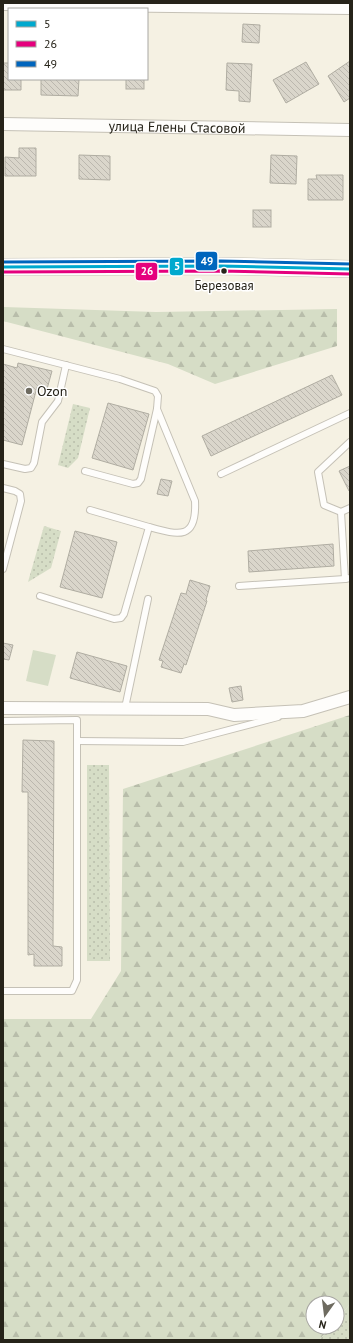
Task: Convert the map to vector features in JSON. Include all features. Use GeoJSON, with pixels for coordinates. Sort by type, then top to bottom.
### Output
{"type":"FeatureCollection","features":[{"type":"Feature","properties":{"kind":"main road"},"geometry":{"type":"LineString","coordinates":[[3,267],[220,266],[350,269]]}},
{"type":"Feature","properties":{"kind":"street"},"geometry":{"type":"LineString","coordinates":[[3,4],[350,8]]}},
{"type":"Feature","properties":{"kind":"street","name":"улица Елены Стасовой"},"geometry":{"type":"LineString","coordinates":[[3,124],[350,130]]}},
{"type":"Feature","properties":{"kind":"street"},"geometry":{"type":"LineString","coordinates":[[3,708],[208,709],[234,716],[303,711],[350,697]]}},
{"type":"Feature","properties":{"kind":"lane"},"geometry":{"type":"LineString","coordinates":[[3,349],[120,379],[150,389],[158,396],[157,409],[141,479],[138,483],[133,484],[85,471]]}},
{"type":"Feature","properties":{"kind":"lane"},"geometry":{"type":"LineString","coordinates":[[3,464],[25,469],[31,468],[34,463],[42,422],[58,401],[66,365]]}},
{"type":"Feature","properties":{"kind":"lane"},"geometry":{"type":"LineString","coordinates":[[90,510],[172,534],[180,534],[189,530],[193,523],[195,514],[195,501],[157,409]]}},
{"type":"Feature","properties":{"kind":"lane"},"geometry":{"type":"LineString","coordinates":[[221,474],[350,413]]}},
{"type":"Feature","properties":{"kind":"lane"},"geometry":{"type":"LineString","coordinates":[[350,442],[318,472],[324,505],[341,512],[350,508]]}},
{"type":"Feature","properties":{"kind":"lane"},"geometry":{"type":"LineString","coordinates":[[3,488],[20,494],[21,500],[3,569]]}},
{"type":"Feature","properties":{"kind":"lane"},"geometry":{"type":"LineString","coordinates":[[239,586],[348,579],[341,512]]}},
{"type":"Feature","properties":{"kind":"lane"},"geometry":{"type":"LineString","coordinates":[[40,596],[114,619],[121,618],[124,614],[149,527]]}},
{"type":"Feature","properties":{"kind":"lane"},"geometry":{"type":"LineString","coordinates":[[125,708],[148,599]]}},
{"type":"Feature","properties":{"kind":"lane"},"geometry":{"type":"LineString","coordinates":[[77,741],[183,742],[303,711]]}},
{"type":"Feature","properties":{"kind":"lane"},"geometry":{"type":"LineString","coordinates":[[3,721],[78,720],[77,980],[72,991],[3,991]]}},
{"type":"Feature","properties":{"kind":"green space"},"geometry":{"type":"Polygon","coordinates":[[[4,307],[156,312],[337,309],[337,346],[215,384],[168,364],[3,321],[4,307]]]}},
{"type":"Feature","properties":{"kind":"green space"},"geometry":{"type":"Polygon","coordinates":[[[73,404],[90,408],[78,458],[68,468],[58,465],[73,404]]]}},
{"type":"Feature","properties":{"kind":"green space"},"geometry":{"type":"Polygon","coordinates":[[[44,526],[61,531],[51,568],[28,582],[44,526]]]}},
{"type":"Feature","properties":{"kind":"green space"},"geometry":{"type":"Polygon","coordinates":[[[33,650],[56,655],[48,686],[26,681],[33,650]]]}},
{"type":"Feature","properties":{"kind":"green space"},"geometry":{"type":"Polygon","coordinates":[[[350,715],[350,1304],[345,1310],[345,1295],[305,1295],[305,1335],[324,1335],[319,1340],[3,1340],[3,1019],[91,1019],[121,971],[123,789],[350,715]]]}},
{"type":"Feature","properties":{"kind":"green space"},"geometry":{"type":"Polygon","coordinates":[[[87,765],[109,765],[110,961],[87,961],[87,765]]]}},
{"type":"Feature","properties":{"kind":"green space"},"geometry":{"type":"Polygon","coordinates":[[[350,1304],[350,1340],[319,1340],[324,1335],[345,1335],[345,1310],[350,1304]]]}},
{"type":"Feature","properties":{"kind":"building"},"geometry":{"type":"Polygon","coordinates":[[[243,24],[260,25],[259,43],[242,42],[243,24]]]}},
{"type":"Feature","properties":{"kind":"building"},"geometry":{"type":"Polygon","coordinates":[[[350,61],[350,98],[344,102],[328,76],[350,61]]]}},
{"type":"Feature","properties":{"kind":"building"},"geometry":{"type":"Polygon","coordinates":[[[306,62],[319,84],[286,103],[273,80],[306,62]]]}},
{"type":"Feature","properties":{"kind":"building"},"geometry":{"type":"Polygon","coordinates":[[[3,63],[8,63],[8,80],[21,80],[21,90],[3,90],[3,63]]]}},
{"type":"Feature","properties":{"kind":"building"},"geometry":{"type":"Polygon","coordinates":[[[227,63],[252,64],[250,102],[239,101],[239,91],[226,90],[227,63]]]}},
{"type":"Feature","properties":{"kind":"building"},"geometry":{"type":"Polygon","coordinates":[[[41,80],[79,80],[78,96],[41,95],[41,80]]]}},
{"type":"Feature","properties":{"kind":"building"},"geometry":{"type":"Polygon","coordinates":[[[126,80],[144,80],[144,89],[126,89],[126,80]]]}},
{"type":"Feature","properties":{"kind":"building"},"geometry":{"type":"Polygon","coordinates":[[[19,148],[36,148],[36,176],[5,176],[5,157],[19,158],[19,148]]]}},
{"type":"Feature","properties":{"kind":"building"},"geometry":{"type":"Polygon","coordinates":[[[79,155],[110,156],[110,180],[79,179],[79,155]]]}},
{"type":"Feature","properties":{"kind":"building"},"geometry":{"type":"Polygon","coordinates":[[[271,155],[297,156],[296,184],[270,183],[271,155]]]}},
{"type":"Feature","properties":{"kind":"building"},"geometry":{"type":"Polygon","coordinates":[[[316,175],[343,175],[343,200],[308,200],[308,179],[317,179],[316,175]]]}},
{"type":"Feature","properties":{"kind":"building"},"geometry":{"type":"Polygon","coordinates":[[[253,210],[271,210],[271,227],[253,227],[253,210]]]}},
{"type":"Feature","properties":{"kind":"building"},"geometry":{"type":"Polygon","coordinates":[[[18,363],[52,371],[47,389],[37,387],[22,445],[3,440],[3,364],[17,368],[18,363]]]}},
{"type":"Feature","properties":{"kind":"building"},"geometry":{"type":"Polygon","coordinates":[[[332,375],[342,395],[211,456],[202,436],[332,375]]]}},
{"type":"Feature","properties":{"kind":"building"},"geometry":{"type":"Polygon","coordinates":[[[108,403],[149,414],[133,470],[92,458],[108,403]]]}},
{"type":"Feature","properties":{"kind":"building"},"geometry":{"type":"Polygon","coordinates":[[[350,466],[350,491],[349,491],[339,471],[350,466]]]}},
{"type":"Feature","properties":{"kind":"building"},"geometry":{"type":"Polygon","coordinates":[[[161,479],[172,481],[168,496],[157,494],[161,479]]]}},
{"type":"Feature","properties":{"kind":"building"},"geometry":{"type":"Polygon","coordinates":[[[75,531],[117,542],[102,598],[60,587],[75,531]]]}},
{"type":"Feature","properties":{"kind":"building"},"geometry":{"type":"Polygon","coordinates":[[[333,544],[334,566],[249,572],[248,551],[333,544]]]}},
{"type":"Feature","properties":{"kind":"building"},"geometry":{"type":"Polygon","coordinates":[[[190,580],[210,586],[207,601],[186,665],[184,664],[181,673],[161,667],[163,661],[159,660],[181,593],[186,594],[190,580]]]}},
{"type":"Feature","properties":{"kind":"building"},"geometry":{"type":"Polygon","coordinates":[[[3,643],[13,645],[9,660],[3,659],[3,643]]]}},
{"type":"Feature","properties":{"kind":"building"},"geometry":{"type":"Polygon","coordinates":[[[77,652],[127,666],[120,692],[70,678],[77,652]]]}},
{"type":"Feature","properties":{"kind":"building"},"geometry":{"type":"Polygon","coordinates":[[[241,686],[243,700],[232,702],[229,688],[241,686]]]}},
{"type":"Feature","properties":{"kind":"building"},"geometry":{"type":"Polygon","coordinates":[[[23,740],[54,741],[53,946],[62,947],[62,966],[34,966],[34,954],[28,955],[28,792],[22,792],[23,740]]]}},
{"type":"Feature","properties":{"kind":"transit line","name":"49"},"geometry":{"type":"LineString","coordinates":[[3,262],[221,261],[350,264]]}},
{"type":"Feature","properties":{"kind":"transit line","name":"5"},"geometry":{"type":"LineString","coordinates":[[3,267],[221,266],[350,269]]}},
{"type":"Feature","properties":{"kind":"transit line","name":"26"},"geometry":{"type":"LineString","coordinates":[[3,272],[221,271],[350,274]]}},
{"type":"Feature","properties":{"kind":"place","name":"Березовая"},"geometry":{"type":"Point","coordinates":[224,271]}},
{"type":"Feature","properties":{"kind":"place","name":"Ozon"},"geometry":{"type":"Point","coordinates":[29,391]}}]}
